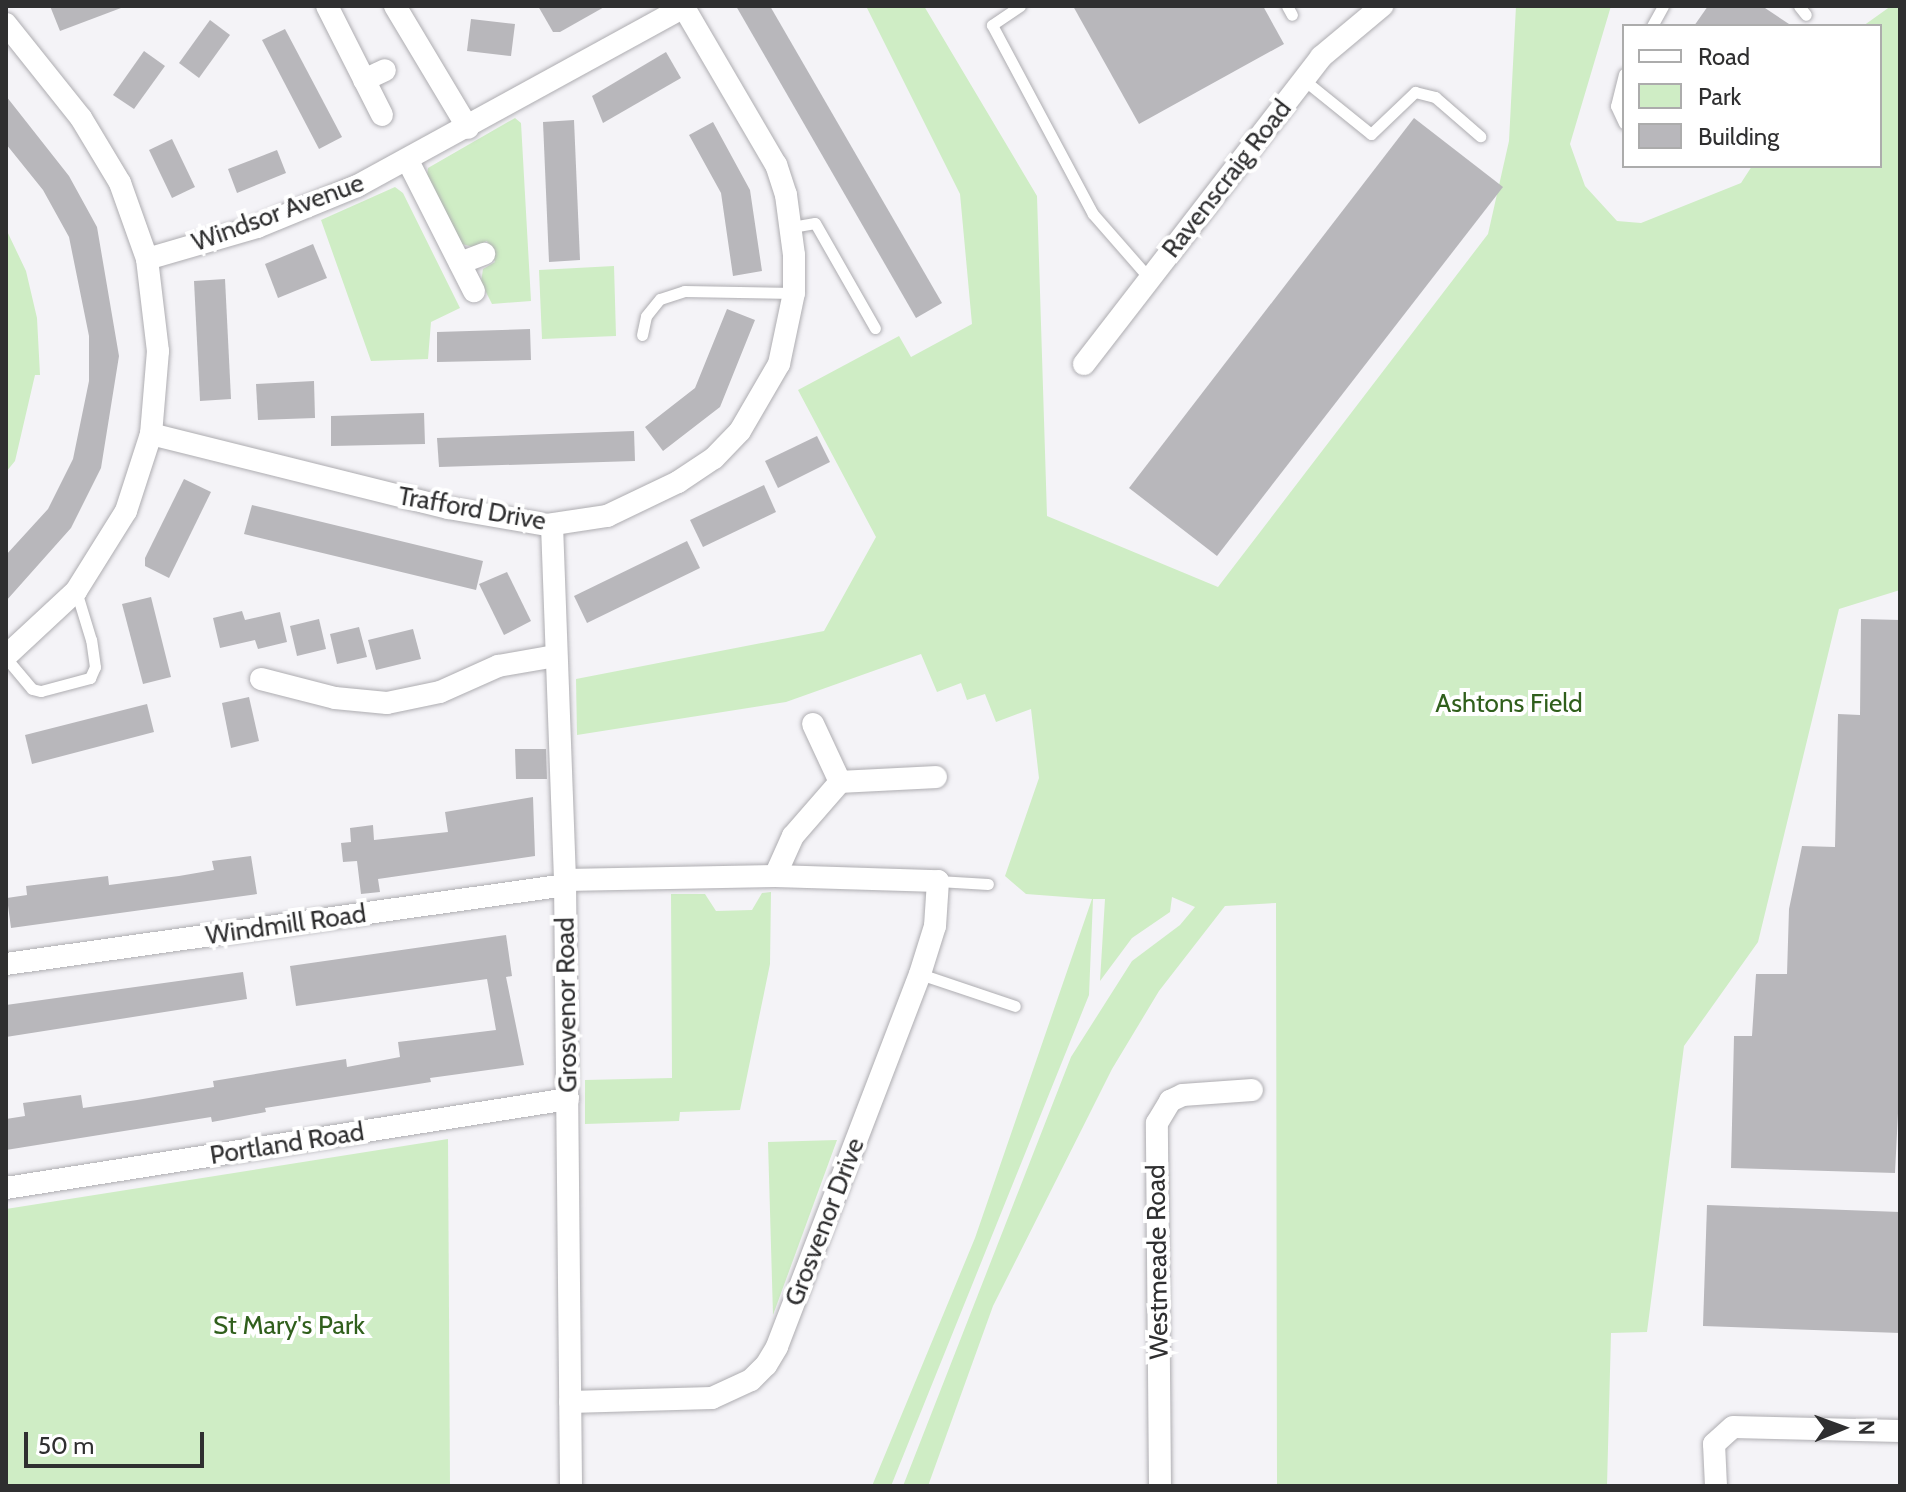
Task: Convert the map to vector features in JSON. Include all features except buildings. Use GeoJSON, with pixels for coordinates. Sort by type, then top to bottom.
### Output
{"type":"FeatureCollection","features":[{"type":"Feature","properties":{"kind":"street"},"geometry":{"type":"LineString","coordinates":[[327,6],[382,115]]}},
{"type":"Feature","properties":{"kind":"street"},"geometry":{"type":"LineString","coordinates":[[395,6],[468,128]]}},
{"type":"Feature","properties":{"kind":"street","name":"Windsor Avenue"},"geometry":{"type":"LineString","coordinates":[[147,259],[257,227],[408,161],[684,6]]}},
{"type":"Feature","properties":{"kind":"street","name":"Trafford Drive"},"geometry":{"type":"LineString","coordinates":[[151,434],[448,508],[552,525],[629,507],[714,458],[740,431],[779,364],[794,293],[792,227],[776,165],[684,6]]}},
{"type":"Feature","properties":{"kind":"street","name":"Ravenscraig Road"},"geometry":{"type":"LineString","coordinates":[[1084,364],[1321,57],[1382,6]]}},
{"type":"Feature","properties":{"kind":"street"},"geometry":{"type":"LineString","coordinates":[[6,24],[104,152],[147,259],[158,351],[151,434],[126,511],[76,591],[6,657]]}},
{"type":"Feature","properties":{"kind":"street"},"geometry":{"type":"LineString","coordinates":[[364,80],[385,70]]}},
{"type":"Feature","properties":{"kind":"street"},"geometry":{"type":"LineString","coordinates":[[408,161],[474,291]]}},
{"type":"Feature","properties":{"kind":"street"},"geometry":{"type":"LineString","coordinates":[[460,263],[484,254]]}},
{"type":"Feature","properties":{"kind":"street","name":"Grosvenor Road"},"geometry":{"type":"LineString","coordinates":[[552,525],[566,882],[571,1486]]}},
{"type":"Feature","properties":{"kind":"street"},"geometry":{"type":"LineString","coordinates":[[261,679],[300,700],[387,703],[440,692],[498,666],[556,656]]}},
{"type":"Feature","properties":{"kind":"street"},"geometry":{"type":"LineString","coordinates":[[813,724],[840,782]]}},
{"type":"Feature","properties":{"kind":"street"},"geometry":{"type":"LineString","coordinates":[[775,876],[793,836],[840,782],[940,778]]}},
{"type":"Feature","properties":{"kind":"street","name":"Windmill Road"},"geometry":{"type":"LineString","coordinates":[[6,964],[566,882],[775,876],[938,881]]}},
{"type":"Feature","properties":{"kind":"street","name":"Grosvenor Drive"},"geometry":{"type":"LineString","coordinates":[[570,1402],[712,1398],[751,1380],[766,1365],[777,1347],[920,974],[935,926],[938,881]]}},
{"type":"Feature","properties":{"kind":"street","name":"Westmeade Road"},"geometry":{"type":"LineString","coordinates":[[1160,1486],[1157,1123],[1170,1101],[1183,1095],[1228,1082],[1252,1090]]}},
{"type":"Feature","properties":{"kind":"street","name":"Portland Road"},"geometry":{"type":"LineString","coordinates":[[6,1188],[568,1099]]}},
{"type":"Feature","properties":{"kind":"street"},"geometry":{"type":"LineString","coordinates":[[1716,1486],[1714,1444],[1733,1427],[1900,1431]]}},
{"type":"Feature","properties":{"kind":"lane"},"geometry":{"type":"LineString","coordinates":[[1020,6],[992,25],[1093,214],[1150,279]]}},
{"type":"Feature","properties":{"kind":"lane"},"geometry":{"type":"LineString","coordinates":[[1653,24],[1663,6]]}},
{"type":"Feature","properties":{"kind":"lane"},"geometry":{"type":"LineString","coordinates":[[1304,80],[1371,134],[1415,92],[1435,97],[1480,136]]}},
{"type":"Feature","properties":{"kind":"lane"},"geometry":{"type":"LineString","coordinates":[[1622,82],[1616,106],[1622,119]]}},
{"type":"Feature","properties":{"kind":"lane"},"geometry":{"type":"LineString","coordinates":[[792,227],[815,223],[875,328]]}},
{"type":"Feature","properties":{"kind":"lane"},"geometry":{"type":"LineString","coordinates":[[642,335],[646,316],[660,299],[684,291],[794,293]]}},
{"type":"Feature","properties":{"kind":"lane"},"geometry":{"type":"LineString","coordinates":[[851,317],[864,309]]}},
{"type":"Feature","properties":{"kind":"lane"},"geometry":{"type":"LineString","coordinates":[[6,657],[32,689],[41,691],[90,678],[95,667],[91,640],[76,591]]}},
{"type":"Feature","properties":{"kind":"lane"},"geometry":{"type":"LineString","coordinates":[[938,881],[988,884]]}},
{"type":"Feature","properties":{"kind":"lane"},"geometry":{"type":"LineString","coordinates":[[920,974],[1015,1006]]}},
{"type":"Feature","properties":{"kind":"green space","name":"Ashtons Field"},"geometry":{"type":"Polygon","coordinates":[[[866,6],[924,6],[1037,196],[1047,516],[1218,587],[1488,234],[1509,141],[1516,6],[1611,6],[1570,144],[1585,186],[1617,221],[1641,223],[1741,183],[1751,168],[1882,168],[1882,24],[1866,24],[1891,6],[1900,6],[1900,590],[1839,609],[1758,942],[1684,1046],[1647,1332],[1611,1333],[1607,1486],[1277,1486],[1276,903],[1225,906],[1159,991],[1112,1069],[993,1306],[928,1486],[903,1486],[1071,1057],[1132,961],[1180,925],[1195,907],[1172,897],[1170,912],[1132,938],[1100,981],[1105,899],[1093,899],[1089,995],[891,1486],[872,1486],[975,1238],[1092,899],[1026,894],[1005,876],[1039,778],[1031,709],[996,722],[985,694],[967,700],[961,683],[937,692],[921,654],[786,702],[577,735],[576,679],[824,631],[876,537],[798,390],[899,336],[911,357],[972,324],[960,194],[866,6]]]}},
{"type":"Feature","properties":{"kind":"green space"},"geometry":{"type":"Polygon","coordinates":[[[515,118],[521,123],[531,301],[492,304],[481,282],[483,269],[495,262],[487,241],[473,247],[462,244],[427,176],[428,168],[515,118]]]}},
{"type":"Feature","properties":{"kind":"green space"},"geometry":{"type":"Polygon","coordinates":[[[395,187],[403,193],[460,308],[431,322],[428,359],[371,361],[321,220],[395,187]]]}},
{"type":"Feature","properties":{"kind":"green space"},"geometry":{"type":"Polygon","coordinates":[[[6,229],[26,271],[37,318],[40,375],[35,375],[15,461],[6,472],[6,229]]]}},
{"type":"Feature","properties":{"kind":"green space"},"geometry":{"type":"Polygon","coordinates":[[[614,266],[616,336],[542,339],[539,270],[614,266]]]}},
{"type":"Feature","properties":{"kind":"green space"},"geometry":{"type":"Polygon","coordinates":[[[771,892],[770,964],[740,1110],[680,1112],[679,1121],[585,1124],[585,1080],[672,1078],[671,894],[705,894],[716,911],[752,910],[762,893],[771,892]]]}},
{"type":"Feature","properties":{"kind":"green space","name":"St Mary's Park"},"geometry":{"type":"Polygon","coordinates":[[[448,1139],[450,1486],[6,1486],[6,1209],[448,1139]]]}},
{"type":"Feature","properties":{"kind":"green space"},"geometry":{"type":"Polygon","coordinates":[[[837,1140],[773,1315],[768,1142],[837,1140]]]}}]}
